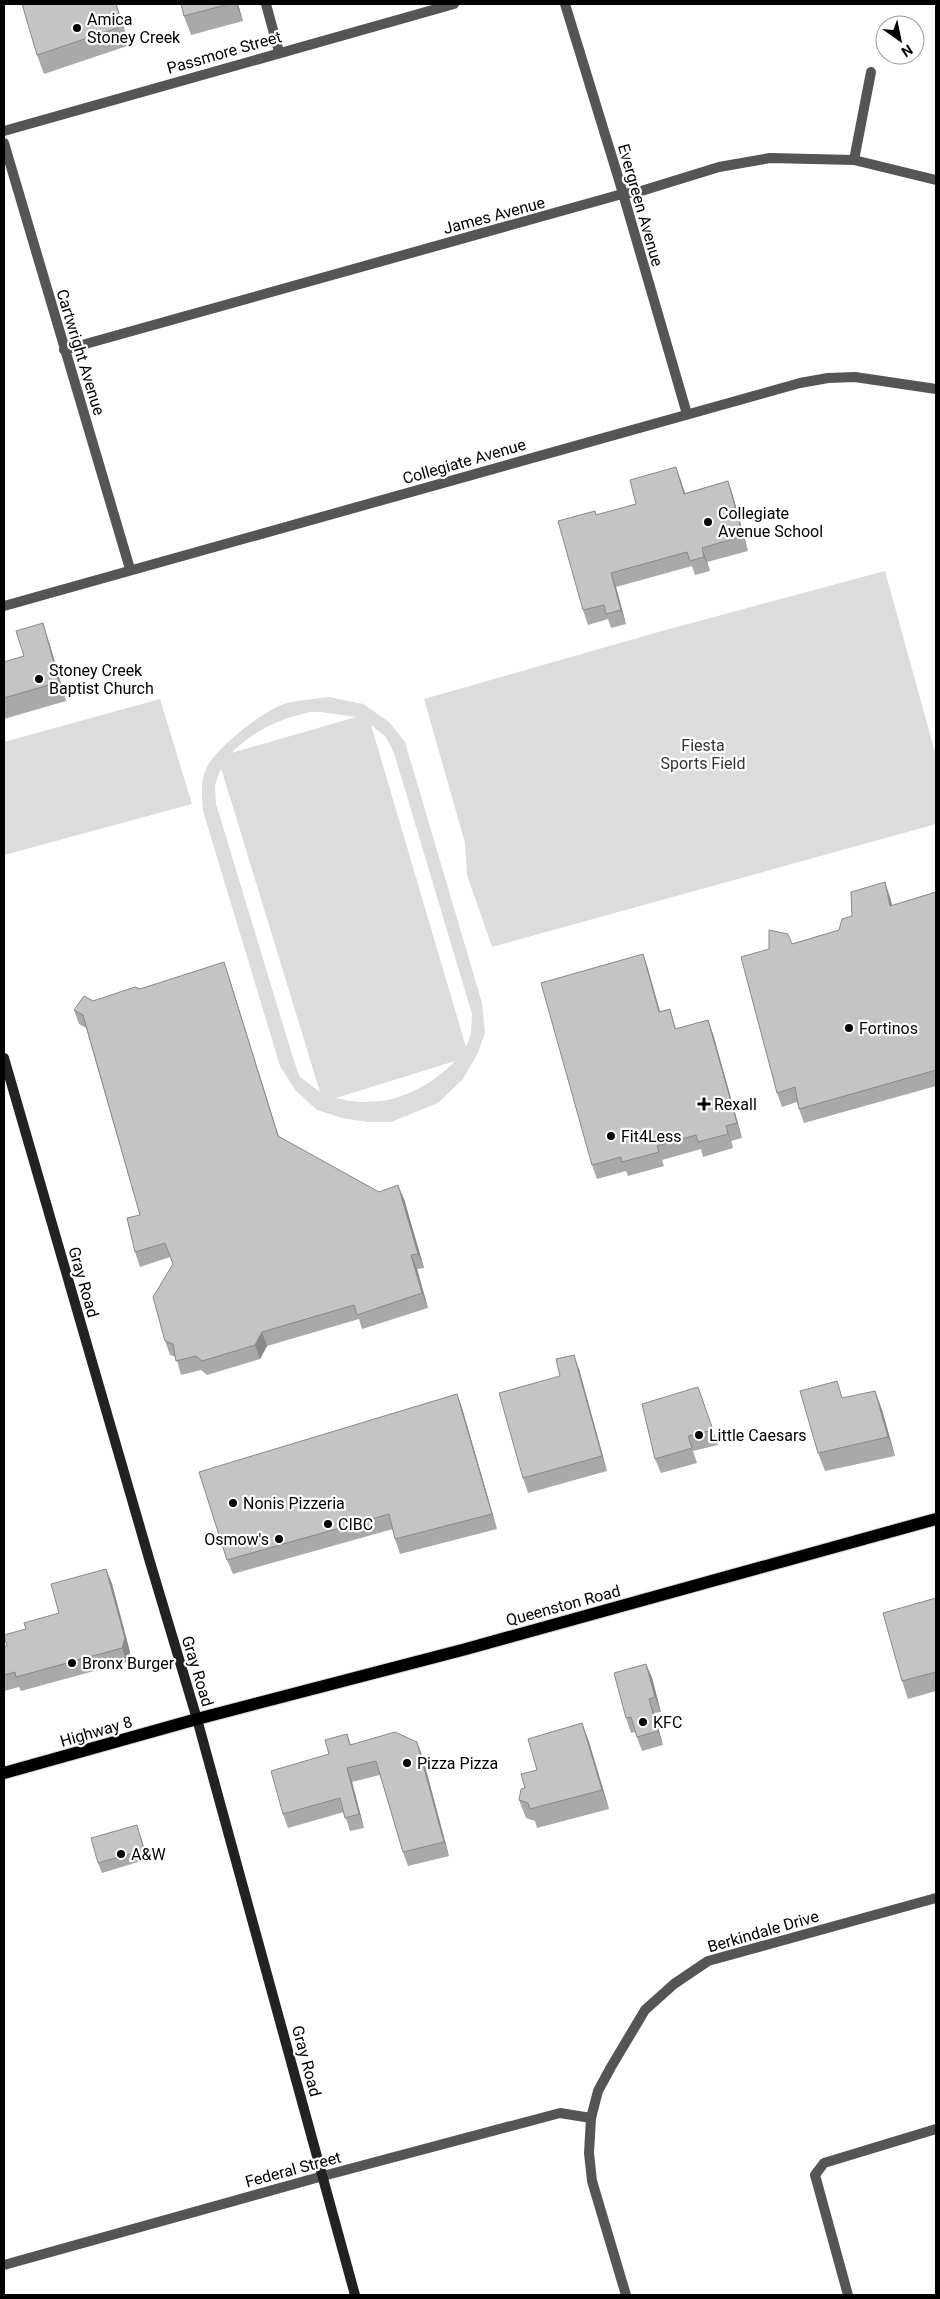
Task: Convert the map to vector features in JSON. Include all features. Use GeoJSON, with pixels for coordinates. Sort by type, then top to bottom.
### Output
{"type":"FeatureCollection","features":[{"type":"Feature","properties":{"kind":"main road","name":"Gray Road"},"geometry":{"type":"LineString","coordinates":[[4,1058],[152,1571],[198,1719],[355,2295]]}},
{"type":"Feature","properties":{"kind":"main road","name":"Queenston Road"},"geometry":{"type":"LineString","coordinates":[[198,1719],[474,1647],[936,1519]]}},
{"type":"Feature","properties":{"kind":"main road","name":"Highway 8"},"geometry":{"type":"LineString","coordinates":[[4,1774],[198,1719]]}},
{"type":"Feature","properties":{"kind":"street"},"geometry":{"type":"LineString","coordinates":[[266,4],[279,52]]}},
{"type":"Feature","properties":{"kind":"street","name":"Passmore Street"},"geometry":{"type":"LineString","coordinates":[[4,130],[454,4]]}},
{"type":"Feature","properties":{"kind":"street","name":"Evergreen Avenue"},"geometry":{"type":"LineString","coordinates":[[565,4],[620,180],[622,194],[687,414]]}},
{"type":"Feature","properties":{"kind":"street"},"geometry":{"type":"LineString","coordinates":[[854,160],[871,72]]}},
{"type":"Feature","properties":{"kind":"street","name":"Cartwright Avenue"},"geometry":{"type":"LineString","coordinates":[[4,144],[130,569]]}},
{"type":"Feature","properties":{"kind":"street","name":"James Avenue"},"geometry":{"type":"LineString","coordinates":[[64,350],[622,194],[638,192],[719,167],[770,158],[854,160],[936,180]]}},
{"type":"Feature","properties":{"kind":"street","name":"Collegiate Avenue"},"geometry":{"type":"LineString","coordinates":[[4,606],[130,569],[800,383],[828,378],[855,377],[936,389]]}},
{"type":"Feature","properties":{"kind":"street","name":"Berkindale Drive"},"geometry":{"type":"LineString","coordinates":[[626,2295],[592,2181],[589,2153],[592,2118],[598,2091],[610,2067],[645,2010],[674,1984],[708,1961],[936,1898]]}},
{"type":"Feature","properties":{"kind":"street","name":"Federal Street"},"geometry":{"type":"LineString","coordinates":[[4,2265],[323,2176],[560,2113],[592,2118]]}},
{"type":"Feature","properties":{"kind":"street"},"geometry":{"type":"LineString","coordinates":[[848,2295],[815,2175],[824,2163],[936,2129]]}},
{"type":"Feature","properties":{"kind":"green space","name":"Fiesta Sports Field"},"geometry":{"type":"Polygon","coordinates":[[[885,571],[936,756],[936,824],[492,947],[467,875],[465,843],[424,699],[662,631],[885,571]]]}},
{"type":"Feature","properties":{"kind":"green space"},"geometry":{"type":"Polygon","coordinates":[[[329,697],[363,704],[389,722],[405,742],[482,1003],[485,1033],[477,1055],[463,1079],[438,1103],[391,1122],[367,1122],[342,1118],[317,1110],[296,1091],[280,1066],[203,811],[202,784],[204,774],[211,760],[230,740],[266,713],[287,703],[329,697]],[[321,712],[298,715],[277,722],[258,732],[231,753],[356,717],[321,712]],[[371,725],[466,1047],[471,1034],[472,1014],[394,753],[386,737],[371,725]],[[221,768],[215,785],[216,804],[294,1061],[300,1077],[320,1092],[221,768]],[[455,1061],[336,1098],[369,1102],[400,1096],[429,1082],[443,1073],[455,1061]]]}},
{"type":"Feature","properties":{"kind":"green space"},"geometry":{"type":"Polygon","coordinates":[[[160,699],[192,804],[4,855],[4,742],[160,699]]]}},
{"type":"Feature","properties":{"kind":"building","name":"Amica Stoney Creek"},"geometry":{"type":"Polygon","coordinates":[[[22,4],[116,4],[123,26],[37,55],[22,4]]]}},
{"type":"Feature","properties":{"kind":"building"},"geometry":{"type":"Polygon","coordinates":[[[181,4],[229,4],[184,16],[181,4]]]}},
{"type":"Feature","properties":{"kind":"building"},"geometry":{"type":"Polygon","coordinates":[[[676,467],[684,494],[728,481],[743,536],[702,548],[704,557],[690,561],[687,552],[611,573],[621,610],[606,614],[604,605],[583,610],[558,521],[595,511],[596,515],[636,504],[630,480],[676,467]]]}},
{"type":"Feature","properties":{"kind":"building"},"geometry":{"type":"Polygon","coordinates":[[[43,623],[59,682],[4,698],[4,662],[24,656],[16,631],[43,623]]]}},
{"type":"Feature","properties":{"kind":"building","name":"Fortinos"},"geometry":{"type":"Polygon","coordinates":[[[885,882],[890,906],[936,892],[936,1070],[799,1109],[795,1087],[777,1093],[741,957],[769,949],[769,930],[788,934],[792,944],[839,930],[842,919],[852,916],[851,892],[885,882]]]}},
{"type":"Feature","properties":{"kind":"building"},"geometry":{"type":"Polygon","coordinates":[[[643,954],[659,1012],[670,1009],[675,1029],[708,1020],[737,1123],[726,1126],[728,1134],[698,1142],[696,1135],[657,1146],[659,1152],[622,1162],[621,1157],[592,1165],[541,983],[643,954]]]}},
{"type":"Feature","properties":{"kind":"building"},"geometry":{"type":"Polygon","coordinates":[[[224,962],[278,1136],[379,1192],[398,1185],[418,1254],[411,1255],[422,1293],[357,1315],[354,1305],[262,1332],[255,1345],[202,1361],[196,1356],[176,1361],[173,1344],[165,1341],[153,1297],[173,1264],[165,1243],[135,1252],[127,1218],[140,1215],[83,1015],[74,1010],[84,996],[93,1001],[135,987],[140,989],[224,962]]]}},
{"type":"Feature","properties":{"kind":"building"},"geometry":{"type":"Polygon","coordinates":[[[574,1355],[602,1456],[523,1478],[499,1393],[560,1376],[556,1359],[574,1355]]]}},
{"type":"Feature","properties":{"kind":"building"},"geometry":{"type":"Polygon","coordinates":[[[837,1381],[842,1398],[875,1391],[888,1437],[818,1453],[800,1391],[837,1381]]]}},
{"type":"Feature","properties":{"kind":"building"},"geometry":{"type":"Polygon","coordinates":[[[698,1387],[713,1430],[688,1436],[692,1448],[655,1459],[642,1404],[698,1387]]]}},
{"type":"Feature","properties":{"kind":"building"},"geometry":{"type":"Polygon","coordinates":[[[457,1394],[492,1514],[395,1539],[389,1514],[227,1560],[199,1472],[457,1394]]]}},
{"type":"Feature","properties":{"kind":"building"},"geometry":{"type":"Polygon","coordinates":[[[106,1569],[125,1638],[122,1648],[16,1677],[15,1672],[4,1675],[4,1647],[7,1646],[4,1635],[26,1629],[24,1623],[59,1613],[51,1584],[106,1569]]]}},
{"type":"Feature","properties":{"kind":"building"},"geometry":{"type":"Polygon","coordinates":[[[936,1598],[936,1672],[902,1681],[883,1613],[936,1598]]]}},
{"type":"Feature","properties":{"kind":"building","name":"KFC"},"geometry":{"type":"Polygon","coordinates":[[[646,1664],[655,1697],[649,1699],[658,1731],[637,1737],[631,1717],[626,1718],[614,1673],[646,1664]]]}},
{"type":"Feature","properties":{"kind":"building"},"geometry":{"type":"Polygon","coordinates":[[[582,1723],[602,1790],[530,1809],[528,1803],[519,1800],[521,1789],[525,1788],[521,1774],[537,1770],[528,1739],[582,1723]]]}},
{"type":"Feature","properties":{"kind":"building"},"geometry":{"type":"Polygon","coordinates":[[[395,1732],[417,1742],[444,1842],[403,1852],[376,1761],[347,1768],[359,1814],[345,1818],[340,1798],[283,1814],[271,1771],[329,1754],[325,1740],[347,1734],[350,1745],[395,1732]]]}},
{"type":"Feature","properties":{"kind":"building"},"geometry":{"type":"Polygon","coordinates":[[[137,1825],[144,1850],[98,1863],[91,1838],[137,1825]]]}},
{"type":"Feature","properties":{"kind":"place","name":"Amica Stoney Creek"},"geometry":{"type":"Point","coordinates":[77,28]}},
{"type":"Feature","properties":{"kind":"place","name":"Collegiate Avenue School"},"geometry":{"type":"Point","coordinates":[708,522]}},
{"type":"Feature","properties":{"kind":"place","name":"Stoney Creek Baptist Church"},"geometry":{"type":"Point","coordinates":[39,679]}},
{"type":"Feature","properties":{"kind":"place","name":"Fortinos"},"geometry":{"type":"Point","coordinates":[849,1028]}},
{"type":"Feature","properties":{"kind":"place","name":"Rexall"},"geometry":{"type":"Point","coordinates":[704,1104]}},
{"type":"Feature","properties":{"kind":"place","name":"Fit4Less"},"geometry":{"type":"Point","coordinates":[611,1136]}},
{"type":"Feature","properties":{"kind":"place","name":"Little Caesars"},"geometry":{"type":"Point","coordinates":[699,1435]}},
{"type":"Feature","properties":{"kind":"place","name":"Nonis Pizzeria"},"geometry":{"type":"Point","coordinates":[233,1503]}},
{"type":"Feature","properties":{"kind":"place","name":"CIBC"},"geometry":{"type":"Point","coordinates":[328,1524]}},
{"type":"Feature","properties":{"kind":"place","name":"Osmow's"},"geometry":{"type":"Point","coordinates":[279,1539]}},
{"type":"Feature","properties":{"kind":"place","name":"Bronx Burger"},"geometry":{"type":"Point","coordinates":[72,1663]}},
{"type":"Feature","properties":{"kind":"place","name":"KFC"},"geometry":{"type":"Point","coordinates":[643,1722]}},
{"type":"Feature","properties":{"kind":"place","name":"Pizza Pizza"},"geometry":{"type":"Point","coordinates":[407,1763]}},
{"type":"Feature","properties":{"kind":"place","name":"A&W"},"geometry":{"type":"Point","coordinates":[121,1854]}}]}
